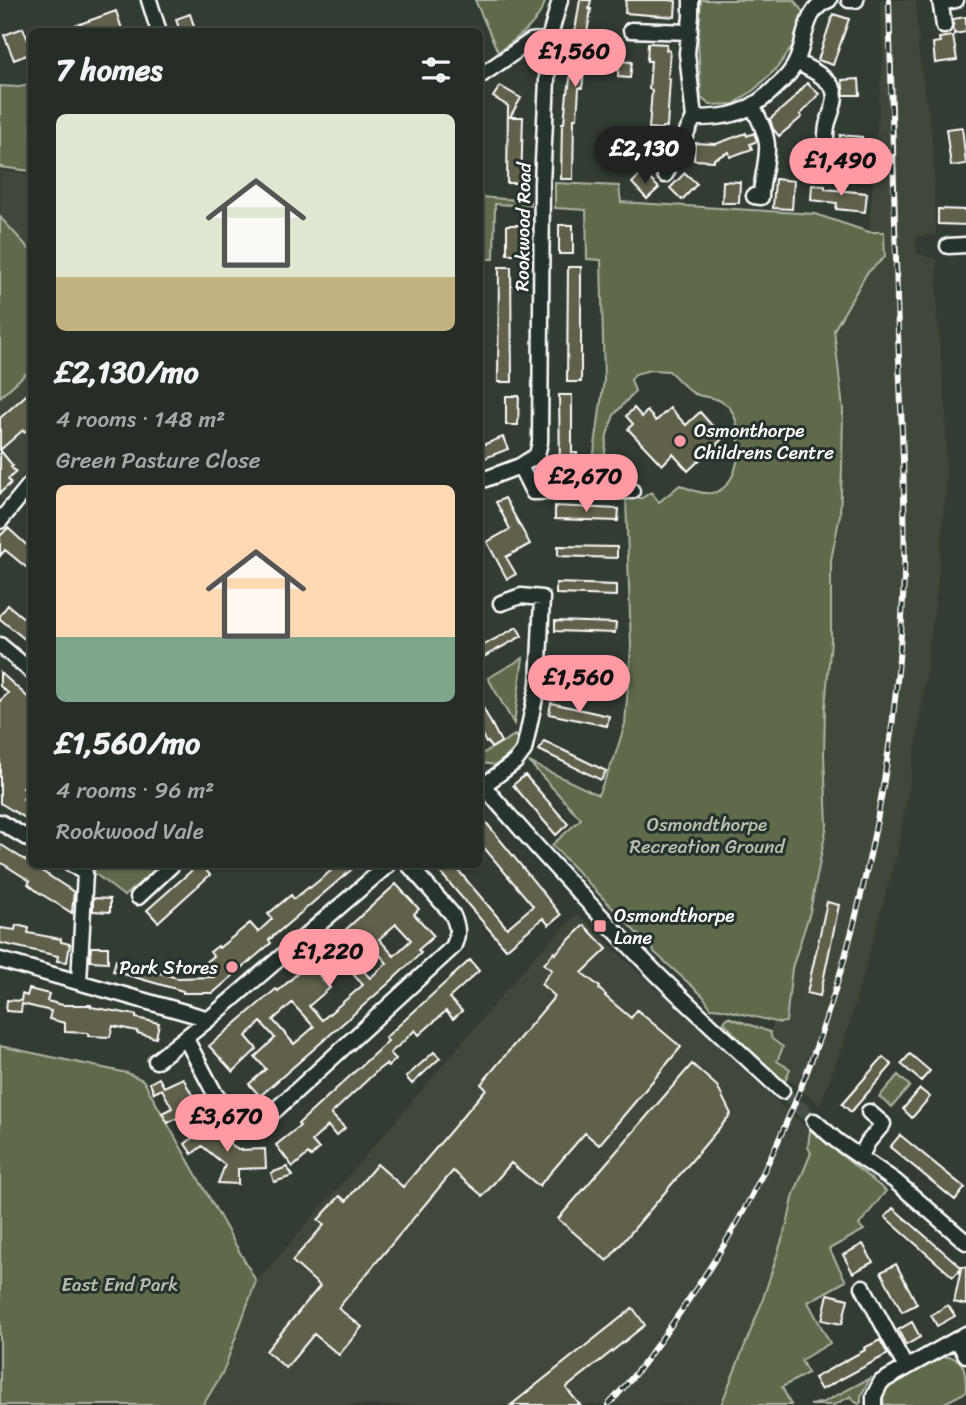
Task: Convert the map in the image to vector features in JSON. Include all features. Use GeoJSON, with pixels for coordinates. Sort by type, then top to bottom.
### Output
{"type":"FeatureCollection","features":[{"type":"Feature","properties":{"kind":"street"},"geometry":{"type":"LineString","coordinates":[[149,0],[158,28]]}},
{"type":"Feature","properties":{"kind":"street","name":"Rookwood Road"},"geometry":{"type":"LineString","coordinates":[[520,466],[537,455],[540,442],[542,202],[549,39],[560,0]]}},
{"type":"Feature","properties":{"kind":"street"},"geometry":{"type":"LineString","coordinates":[[665,175],[694,118],[687,53],[691,0]]}},
{"type":"Feature","properties":{"kind":"street"},"geometry":{"type":"LineString","coordinates":[[694,118],[735,114],[753,107],[768,96],[797,62],[811,14],[816,7],[829,0]]}},
{"type":"Feature","properties":{"kind":"street"},"geometry":{"type":"LineString","coordinates":[[849,0],[856,0]]}},
{"type":"Feature","properties":{"kind":"street"},"geometry":{"type":"LineString","coordinates":[[944,26],[945,1]]}},
{"type":"Feature","properties":{"kind":"street"},"geometry":{"type":"LineString","coordinates":[[631,30],[690,32]]}},
{"type":"Feature","properties":{"kind":"street"},"geometry":{"type":"LineString","coordinates":[[483,74],[531,41],[549,39]]}},
{"type":"Feature","properties":{"kind":"street"},"geometry":{"type":"LineString","coordinates":[[797,62],[827,80],[833,87],[836,103],[827,124],[826,162],[842,166]]}},
{"type":"Feature","properties":{"kind":"street"},"geometry":{"type":"LineString","coordinates":[[753,107],[767,143],[761,197],[754,197]]}},
{"type":"Feature","properties":{"kind":"street"},"geometry":{"type":"LineString","coordinates":[[948,246],[966,245]]}},
{"type":"Feature","properties":{"kind":"street"},"geometry":{"type":"LineString","coordinates":[[483,480],[520,466],[533,492],[632,491]]}},
{"type":"Feature","properties":{"kind":"street"},"geometry":{"type":"LineString","coordinates":[[0,521],[28,487]]}},
{"type":"Feature","properties":{"kind":"street"},"geometry":{"type":"LineString","coordinates":[[483,783],[515,762],[522,754],[532,720],[538,684],[542,598],[521,596],[501,603]]}},
{"type":"Feature","properties":{"kind":"street"},"geometry":{"type":"LineString","coordinates":[[0,645],[28,669]]}},
{"type":"Feature","properties":{"kind":"street"},"geometry":{"type":"LineString","coordinates":[[483,788],[541,854],[656,972],[782,1091]]}},
{"type":"Feature","properties":{"kind":"street"},"geometry":{"type":"LineString","coordinates":[[0,822],[28,839]]}},
{"type":"Feature","properties":{"kind":"street"},"geometry":{"type":"LineString","coordinates":[[138,897],[169,868]]}},
{"type":"Feature","properties":{"kind":"street"},"geometry":{"type":"LineString","coordinates":[[156,1060],[186,1039],[384,868]]}},
{"type":"Feature","properties":{"kind":"street"},"geometry":{"type":"LineString","coordinates":[[186,1039],[215,1094],[229,1112],[249,1119],[270,1115],[453,947],[458,930],[452,914],[412,868]]}},
{"type":"Feature","properties":{"kind":"street"},"geometry":{"type":"LineString","coordinates":[[79,981],[86,869]]}},
{"type":"Feature","properties":{"kind":"street"},"geometry":{"type":"LineString","coordinates":[[0,960],[209,1019]]}},
{"type":"Feature","properties":{"kind":"street"},"geometry":{"type":"LineString","coordinates":[[861,1156],[868,1142],[883,1124],[869,1112]]}},
{"type":"Feature","properties":{"kind":"street"},"geometry":{"type":"LineString","coordinates":[[814,1121],[837,1141],[895,1181],[966,1242]]}},
{"type":"Feature","properties":{"kind":"street"},"geometry":{"type":"LineString","coordinates":[[863,1287],[872,1318],[906,1368]]}},
{"type":"Feature","properties":{"kind":"street"},"geometry":{"type":"LineString","coordinates":[[874,1400],[881,1382],[962,1337],[966,1355]]}},
{"type":"Feature","properties":{"kind":"shaded area"},"geometry":{"type":"Polygon","coordinates":[[[880,0],[916,0],[919,57],[933,151],[936,234],[916,237],[916,248],[917,253],[937,260],[937,314],[946,409],[946,491],[918,735],[897,854],[846,1035],[820,1105],[786,1078],[789,1069],[777,1061],[770,1032],[774,1021],[786,1021],[792,968],[810,912],[827,825],[825,708],[831,640],[831,560],[840,515],[843,409],[834,330],[867,273],[885,257],[884,232],[869,232],[883,58],[880,0]]]}},
{"type":"Feature","properties":{"kind":"shaded area"},"geometry":{"type":"Polygon","coordinates":[[[0,171],[28,174],[28,249],[0,217],[0,171]]]}},
{"type":"Feature","properties":{"kind":"shaded area"},"geometry":{"type":"Polygon","coordinates":[[[28,372],[28,469],[0,504],[0,397],[28,372]]]}},
{"type":"Feature","properties":{"kind":"shaded area"},"geometry":{"type":"Polygon","coordinates":[[[578,914],[810,1130],[808,1147],[811,1153],[794,1194],[761,1305],[721,1405],[203,1405],[223,1372],[257,1281],[535,956],[578,914]]]}},
{"type":"Feature","properties":{"kind":"green space"},"geometry":{"type":"Polygon","coordinates":[[[475,0],[546,0],[533,23],[498,52],[475,0]]]}},
{"type":"Feature","properties":{"kind":"green space"},"geometry":{"type":"Polygon","coordinates":[[[701,0],[794,0],[805,15],[801,34],[777,68],[734,104],[710,105],[701,98],[698,41],[701,0]]]}},
{"type":"Feature","properties":{"kind":"green space"},"geometry":{"type":"Polygon","coordinates":[[[28,85],[28,171],[0,167],[0,86],[28,85]]]}},
{"type":"Feature","properties":{"kind":"green space","name":"Osmondthorpe Recreation Ground"},"geometry":{"type":"Polygon","coordinates":[[[555,183],[619,186],[621,202],[815,214],[869,232],[884,232],[885,257],[867,273],[834,330],[843,409],[840,515],[831,560],[831,640],[825,708],[827,825],[810,912],[792,968],[786,1022],[711,1008],[703,996],[654,952],[651,945],[644,941],[552,845],[581,819],[529,762],[598,795],[614,759],[625,724],[631,647],[626,498],[642,498],[651,492],[659,502],[680,485],[703,493],[722,489],[730,481],[735,469],[739,441],[734,415],[724,403],[693,393],[669,371],[650,370],[635,374],[631,380],[635,391],[614,415],[607,435],[602,480],[590,482],[604,380],[601,260],[587,259],[586,210],[555,208],[555,183]]]}},
{"type":"Feature","properties":{"kind":"green space"},"geometry":{"type":"Polygon","coordinates":[[[483,197],[530,201],[530,206],[495,204],[494,259],[483,259],[483,197]]]}},
{"type":"Feature","properties":{"kind":"green space"},"geometry":{"type":"Polygon","coordinates":[[[0,217],[28,248],[28,372],[0,397],[0,217]]]}},
{"type":"Feature","properties":{"kind":"green space"},"geometry":{"type":"Polygon","coordinates":[[[523,658],[514,724],[488,678],[523,658]]]}},
{"type":"Feature","properties":{"kind":"green space"},"geometry":{"type":"Polygon","coordinates":[[[515,735],[518,741],[514,750],[496,765],[483,763],[483,753],[515,735]]]}},
{"type":"Feature","properties":{"kind":"green space"},"geometry":{"type":"Polygon","coordinates":[[[96,868],[157,868],[124,896],[94,873],[96,868]]]}},
{"type":"Feature","properties":{"kind":"green space"},"geometry":{"type":"Polygon","coordinates":[[[728,1017],[770,1032],[772,1039],[783,1047],[777,1061],[790,1069],[784,1084],[724,1022],[728,1017]]]}},
{"type":"Feature","properties":{"kind":"green space","name":"East End Park"},"geometry":{"type":"Polygon","coordinates":[[[0,1046],[127,1073],[143,1080],[256,1281],[223,1372],[203,1405],[0,1405],[0,1046]]]}},
{"type":"Feature","properties":{"kind":"green space"},"geometry":{"type":"Polygon","coordinates":[[[898,1075],[910,1086],[892,1107],[879,1097],[898,1075]]]}},
{"type":"Feature","properties":{"kind":"green space"},"geometry":{"type":"Polygon","coordinates":[[[810,1130],[886,1191],[859,1225],[864,1230],[829,1249],[846,1281],[808,1302],[830,1343],[801,1360],[808,1373],[782,1387],[791,1405],[721,1405],[761,1305],[794,1194],[811,1153],[808,1147],[810,1130]]]}},
{"type":"Feature","properties":{"kind":"green space"},"geometry":{"type":"Polygon","coordinates":[[[943,1357],[951,1357],[960,1362],[965,1372],[966,1392],[941,1405],[884,1405],[883,1396],[888,1387],[943,1357]]]}},
{"type":"Feature","properties":{"kind":"green space"},"geometry":{"type":"Polygon","coordinates":[[[870,1378],[859,1404],[851,1396],[834,1405],[810,1405],[824,1402],[870,1378]]]}},
{"type":"Feature","properties":{"kind":"building"},"geometry":{"type":"Polygon","coordinates":[[[580,0],[591,0],[586,39],[589,39],[582,88],[579,88],[577,118],[574,118],[573,179],[561,179],[562,123],[580,0]]]}},
{"type":"Feature","properties":{"kind":"building"},"geometry":{"type":"Polygon","coordinates":[[[626,0],[676,1],[675,17],[625,13],[626,0]]]}},
{"type":"Feature","properties":{"kind":"building"},"geometry":{"type":"Polygon","coordinates":[[[116,11],[122,28],[69,28],[116,11]]]}},
{"type":"Feature","properties":{"kind":"building"},"geometry":{"type":"Polygon","coordinates":[[[190,14],[195,28],[179,28],[176,19],[190,14]]]}},
{"type":"Feature","properties":{"kind":"building"},"geometry":{"type":"Polygon","coordinates":[[[833,14],[849,19],[833,65],[818,60],[833,14]]]}},
{"type":"Feature","properties":{"kind":"building"},"geometry":{"type":"Polygon","coordinates":[[[966,17],[966,32],[954,34],[953,19],[966,17]]]}},
{"type":"Feature","properties":{"kind":"building"},"geometry":{"type":"Polygon","coordinates":[[[23,28],[28,40],[28,55],[14,60],[4,35],[23,28]]]}},
{"type":"Feature","properties":{"kind":"building"},"geometry":{"type":"Polygon","coordinates":[[[953,36],[957,60],[935,63],[933,43],[940,42],[939,38],[953,36]]]}},
{"type":"Feature","properties":{"kind":"building"},"geometry":{"type":"Polygon","coordinates":[[[648,43],[667,44],[666,50],[670,51],[667,127],[661,129],[649,128],[652,90],[649,89],[651,61],[647,61],[648,43]]]}},
{"type":"Feature","properties":{"kind":"building"},"geometry":{"type":"Polygon","coordinates":[[[619,61],[632,62],[630,78],[618,77],[619,61]]]}},
{"type":"Feature","properties":{"kind":"building"},"geometry":{"type":"Polygon","coordinates":[[[859,79],[860,95],[844,95],[842,80],[859,79]]]}},
{"type":"Feature","properties":{"kind":"building"},"geometry":{"type":"Polygon","coordinates":[[[807,83],[819,94],[800,115],[802,117],[779,136],[770,119],[807,83]]]}},
{"type":"Feature","properties":{"kind":"building"},"geometry":{"type":"Polygon","coordinates":[[[500,86],[521,98],[510,117],[523,117],[521,183],[507,183],[508,106],[493,97],[500,86]]]}},
{"type":"Feature","properties":{"kind":"building"},"geometry":{"type":"Polygon","coordinates":[[[962,127],[966,164],[951,166],[946,129],[962,127]]]}},
{"type":"Feature","properties":{"kind":"building"},"geometry":{"type":"Polygon","coordinates":[[[746,133],[747,136],[754,133],[757,141],[750,144],[752,149],[730,157],[729,152],[714,161],[694,160],[695,143],[716,144],[746,133]]]}},
{"type":"Feature","properties":{"kind":"building"},"geometry":{"type":"Polygon","coordinates":[[[647,134],[659,145],[644,160],[632,148],[647,134]]]}},
{"type":"Feature","properties":{"kind":"building"},"geometry":{"type":"Polygon","coordinates":[[[840,135],[862,137],[861,153],[839,151],[840,135]]]}},
{"type":"Feature","properties":{"kind":"building"},"geometry":{"type":"Polygon","coordinates":[[[793,149],[809,150],[807,170],[791,168],[793,149]]]}},
{"type":"Feature","properties":{"kind":"building"},"geometry":{"type":"Polygon","coordinates":[[[643,172],[659,188],[647,199],[632,183],[643,172]]]}},
{"type":"Feature","properties":{"kind":"building"},"geometry":{"type":"Polygon","coordinates":[[[685,173],[697,184],[682,200],[670,188],[685,173]]]}},
{"type":"Feature","properties":{"kind":"building"},"geometry":{"type":"Polygon","coordinates":[[[775,179],[794,181],[792,209],[773,208],[775,179]]]}},
{"type":"Feature","properties":{"kind":"building"},"geometry":{"type":"Polygon","coordinates":[[[723,181],[740,182],[739,203],[722,203],[723,181]]]}},
{"type":"Feature","properties":{"kind":"building"},"geometry":{"type":"Polygon","coordinates":[[[812,185],[867,193],[865,212],[836,209],[837,203],[811,200],[812,185]]]}},
{"type":"Feature","properties":{"kind":"building"},"geometry":{"type":"Polygon","coordinates":[[[938,209],[966,210],[966,225],[938,224],[938,209]]]}},
{"type":"Feature","properties":{"kind":"building"},"geometry":{"type":"Polygon","coordinates":[[[507,225],[521,225],[521,254],[507,254],[507,225]]]}},
{"type":"Feature","properties":{"kind":"building"},"geometry":{"type":"Polygon","coordinates":[[[559,225],[573,225],[573,254],[559,254],[559,225]]]}},
{"type":"Feature","properties":{"kind":"building"},"geometry":{"type":"Polygon","coordinates":[[[499,267],[511,267],[512,382],[498,382],[499,267]]]}},
{"type":"Feature","properties":{"kind":"building"},"geometry":{"type":"Polygon","coordinates":[[[568,267],[581,267],[581,382],[567,382],[568,267]]]}},
{"type":"Feature","properties":{"kind":"building"},"geometry":{"type":"Polygon","coordinates":[[[28,394],[28,429],[24,432],[23,430],[0,450],[0,418],[28,394]]]}},
{"type":"Feature","properties":{"kind":"building"},"geometry":{"type":"Polygon","coordinates":[[[559,395],[572,395],[572,453],[577,453],[577,463],[572,464],[572,468],[560,468],[559,395]]]}},
{"type":"Feature","properties":{"kind":"building"},"geometry":{"type":"Polygon","coordinates":[[[506,396],[519,396],[518,425],[506,425],[506,396]]]}},
{"type":"Feature","properties":{"kind":"building","name":"Osmonthorpe Childrens Centre"},"geometry":{"type":"Polygon","coordinates":[[[634,408],[642,417],[647,411],[656,421],[670,408],[686,425],[700,412],[723,438],[717,444],[721,449],[713,457],[708,452],[688,471],[673,454],[662,465],[628,429],[633,424],[626,416],[634,408]]]}},
{"type":"Feature","properties":{"kind":"building"},"geometry":{"type":"Polygon","coordinates":[[[503,437],[508,449],[483,459],[483,445],[503,437]]]}},
{"type":"Feature","properties":{"kind":"building"},"geometry":{"type":"Polygon","coordinates":[[[0,450],[16,472],[8,479],[11,483],[0,493],[0,450]]]}},
{"type":"Feature","properties":{"kind":"building"},"geometry":{"type":"Polygon","coordinates":[[[505,498],[530,544],[506,557],[516,574],[507,579],[487,542],[510,529],[496,502],[505,498]]]}},
{"type":"Feature","properties":{"kind":"building"},"geometry":{"type":"Polygon","coordinates":[[[555,506],[619,509],[618,521],[555,519],[555,506]]]}},
{"type":"Feature","properties":{"kind":"building"},"geometry":{"type":"Polygon","coordinates":[[[8,528],[28,546],[28,569],[5,550],[0,556],[0,536],[8,528]]]}},
{"type":"Feature","properties":{"kind":"building"},"geometry":{"type":"Polygon","coordinates":[[[558,546],[617,547],[617,558],[558,556],[558,546]]]}},
{"type":"Feature","properties":{"kind":"building"},"geometry":{"type":"Polygon","coordinates":[[[556,583],[616,585],[616,596],[556,594],[556,583]]]}},
{"type":"Feature","properties":{"kind":"building"},"geometry":{"type":"Polygon","coordinates":[[[8,605],[28,622],[28,642],[0,619],[8,605]]]}},
{"type":"Feature","properties":{"kind":"building"},"geometry":{"type":"Polygon","coordinates":[[[555,621],[616,623],[615,633],[555,631],[555,621]]]}},
{"type":"Feature","properties":{"kind":"building"},"geometry":{"type":"Polygon","coordinates":[[[517,627],[522,636],[483,657],[483,645],[517,627]]]}},
{"type":"Feature","properties":{"kind":"building"},"geometry":{"type":"Polygon","coordinates":[[[554,658],[614,659],[614,670],[553,668],[554,658]]]}},
{"type":"Feature","properties":{"kind":"building"},"geometry":{"type":"Polygon","coordinates":[[[0,672],[28,697],[28,781],[23,788],[28,791],[23,799],[28,802],[28,820],[0,803],[0,701],[8,693],[0,686],[0,672]]]}},
{"type":"Feature","properties":{"kind":"building"},"geometry":{"type":"Polygon","coordinates":[[[551,703],[609,716],[607,726],[549,714],[551,703]]]}},
{"type":"Feature","properties":{"kind":"building"},"geometry":{"type":"Polygon","coordinates":[[[483,708],[501,742],[491,748],[488,742],[486,743],[483,737],[483,708]]]}},
{"type":"Feature","properties":{"kind":"building"},"geometry":{"type":"Polygon","coordinates":[[[544,741],[606,771],[601,780],[539,750],[544,741]]]}},
{"type":"Feature","properties":{"kind":"building"},"geometry":{"type":"Polygon","coordinates":[[[525,775],[568,824],[556,835],[513,785],[525,775]]]}},
{"type":"Feature","properties":{"kind":"building"},"geometry":{"type":"Polygon","coordinates":[[[483,819],[561,915],[549,925],[543,918],[506,949],[436,868],[456,868],[507,928],[533,906],[483,847],[483,819]]]}},
{"type":"Feature","properties":{"kind":"building"},"geometry":{"type":"Polygon","coordinates":[[[0,844],[28,862],[28,868],[37,868],[74,892],[72,913],[38,892],[28,884],[30,881],[0,862],[0,844]]]}},
{"type":"Feature","properties":{"kind":"building"},"geometry":{"type":"Polygon","coordinates":[[[194,868],[204,868],[210,875],[158,922],[147,910],[194,868]]]}},
{"type":"Feature","properties":{"kind":"building"},"geometry":{"type":"Polygon","coordinates":[[[353,868],[269,940],[271,943],[213,993],[183,993],[113,971],[116,960],[177,978],[214,977],[203,964],[213,956],[210,952],[250,923],[258,932],[272,919],[268,914],[291,895],[294,899],[310,888],[333,869],[353,868]]]}},
{"type":"Feature","properties":{"kind":"building"},"geometry":{"type":"Polygon","coordinates":[[[396,884],[419,909],[414,914],[434,936],[418,950],[421,953],[388,984],[260,1096],[249,1084],[266,1069],[255,1057],[275,1038],[261,1022],[246,1036],[257,1049],[233,1072],[209,1046],[276,989],[278,991],[396,884]],[[396,924],[379,939],[394,956],[411,940],[396,924]],[[362,935],[319,975],[330,988],[309,1006],[322,1020],[363,985],[351,972],[358,965],[370,978],[387,963],[362,935]],[[292,1003],[273,1020],[294,1044],[314,1027],[292,1003]]]}},
{"type":"Feature","properties":{"kind":"building"},"geometry":{"type":"Polygon","coordinates":[[[93,898],[110,899],[110,912],[93,911],[93,898]]]}},
{"type":"Feature","properties":{"kind":"building"},"geometry":{"type":"Polygon","coordinates":[[[827,902],[839,905],[820,996],[807,993],[827,902]]]}},
{"type":"Feature","properties":{"kind":"building"},"geometry":{"type":"Polygon","coordinates":[[[16,925],[29,928],[28,933],[61,939],[61,942],[70,944],[67,962],[57,961],[58,956],[0,943],[0,928],[15,930],[16,925]]]}},
{"type":"Feature","properties":{"kind":"building"},"geometry":{"type":"Polygon","coordinates":[[[584,925],[607,949],[582,973],[631,1018],[637,1010],[681,1047],[599,1145],[585,1133],[539,1186],[511,1163],[483,1196],[453,1171],[338,1308],[362,1327],[339,1355],[314,1334],[286,1368],[266,1351],[320,1286],[292,1261],[324,1225],[318,1220],[340,1196],[346,1201],[377,1164],[403,1187],[486,1089],[481,1084],[555,996],[541,984],[552,970],[544,964],[584,925]]]}},
{"type":"Feature","properties":{"kind":"building"},"geometry":{"type":"Polygon","coordinates":[[[91,947],[108,947],[108,962],[90,961],[91,947]]]}},
{"type":"Feature","properties":{"kind":"building"},"geometry":{"type":"Polygon","coordinates":[[[470,960],[479,971],[449,998],[462,1011],[453,1019],[446,1011],[419,1035],[415,1030],[390,1053],[396,1059],[388,1067],[386,1064],[378,1070],[331,1114],[345,1128],[336,1136],[328,1126],[312,1141],[319,1149],[311,1157],[308,1154],[293,1167],[276,1145],[300,1126],[298,1124],[388,1041],[385,1038],[470,960]]]}},
{"type":"Feature","properties":{"kind":"building"},"geometry":{"type":"Polygon","coordinates":[[[29,989],[49,994],[47,1001],[63,1005],[91,1005],[159,1023],[156,1038],[113,1026],[110,1037],[65,1032],[65,1023],[49,1019],[51,1011],[22,1004],[21,1012],[6,1011],[7,1000],[21,1001],[22,994],[27,996],[29,989]]]}},
{"type":"Feature","properties":{"kind":"building"},"geometry":{"type":"Polygon","coordinates":[[[434,1052],[440,1058],[412,1084],[406,1077],[434,1052]]]}},
{"type":"Feature","properties":{"kind":"building"},"geometry":{"type":"Polygon","coordinates":[[[910,1054],[930,1071],[921,1081],[901,1064],[910,1054]]]}},
{"type":"Feature","properties":{"kind":"building"},"geometry":{"type":"Polygon","coordinates":[[[883,1057],[892,1065],[851,1112],[842,1104],[883,1057]]]}},
{"type":"Feature","properties":{"kind":"building"},"geometry":{"type":"Polygon","coordinates":[[[692,1064],[717,1086],[731,1114],[607,1261],[558,1219],[692,1064]]]}},
{"type":"Feature","properties":{"kind":"building"},"geometry":{"type":"Polygon","coordinates":[[[159,1078],[164,1087],[183,1078],[204,1112],[184,1123],[181,1116],[168,1123],[162,1113],[172,1108],[162,1089],[154,1093],[150,1083],[159,1078]]]}},
{"type":"Feature","properties":{"kind":"building"},"geometry":{"type":"Polygon","coordinates":[[[920,1089],[930,1097],[912,1118],[903,1109],[920,1089]]]}},
{"type":"Feature","properties":{"kind":"building"},"geometry":{"type":"Polygon","coordinates":[[[210,1123],[213,1129],[238,1150],[265,1149],[266,1168],[238,1169],[238,1184],[218,1183],[225,1165],[202,1146],[192,1154],[185,1144],[210,1123]]]}},
{"type":"Feature","properties":{"kind":"building"},"geometry":{"type":"Polygon","coordinates":[[[900,1135],[965,1188],[955,1200],[890,1147],[900,1135]]]}},
{"type":"Feature","properties":{"kind":"building"},"geometry":{"type":"Polygon","coordinates":[[[287,1167],[293,1176],[274,1182],[271,1173],[287,1167]]]}},
{"type":"Feature","properties":{"kind":"building"},"geometry":{"type":"Polygon","coordinates":[[[893,1208],[961,1267],[966,1267],[966,1305],[954,1302],[961,1269],[953,1277],[885,1217],[893,1208]]]}},
{"type":"Feature","properties":{"kind":"building"},"geometry":{"type":"Polygon","coordinates":[[[863,1244],[873,1262],[853,1273],[843,1255],[863,1244]]]}},
{"type":"Feature","properties":{"kind":"building"},"geometry":{"type":"Polygon","coordinates":[[[896,1264],[917,1304],[902,1312],[881,1272],[896,1264]]]}},
{"type":"Feature","properties":{"kind":"building"},"geometry":{"type":"Polygon","coordinates":[[[828,1294],[848,1299],[842,1324],[822,1320],[828,1294]]]}},
{"type":"Feature","properties":{"kind":"building"},"geometry":{"type":"Polygon","coordinates":[[[948,1305],[955,1316],[937,1326],[931,1315],[948,1305]]]}},
{"type":"Feature","properties":{"kind":"building"},"geometry":{"type":"Polygon","coordinates":[[[633,1308],[645,1325],[566,1388],[580,1405],[511,1405],[633,1308]]]}},
{"type":"Feature","properties":{"kind":"building"},"geometry":{"type":"Polygon","coordinates":[[[912,1322],[920,1337],[906,1345],[898,1330],[912,1322]]]}},
{"type":"Feature","properties":{"kind":"building"},"geometry":{"type":"Polygon","coordinates":[[[880,1340],[888,1354],[821,1390],[814,1378],[880,1340]]]}},
{"type":"Feature","properties":{"kind":"tunnel"},"geometry":{"type":"LineString","coordinates":[[782,1091],[814,1121]]}},
{"type":"Feature","properties":{"kind":"railway"},"geometry":{"type":"LineString","coordinates":[[608,1405],[657,1345],[717,1256],[748,1203],[789,1115],[818,1042],[842,967],[879,811],[891,733],[904,578],[904,486],[889,0]]}},
{"type":"Feature","properties":{"kind":"place","name":"Osmonthorpe Childrens Centre"},"geometry":{"type":"Point","coordinates":[680,441]}},
{"type":"Feature","properties":{"kind":"place","name":"Osmondthorpe Lane"},"geometry":{"type":"Point","coordinates":[600,926]}},
{"type":"Feature","properties":{"kind":"place","name":"Park Stores"},"geometry":{"type":"Point","coordinates":[232,967]}}]}
